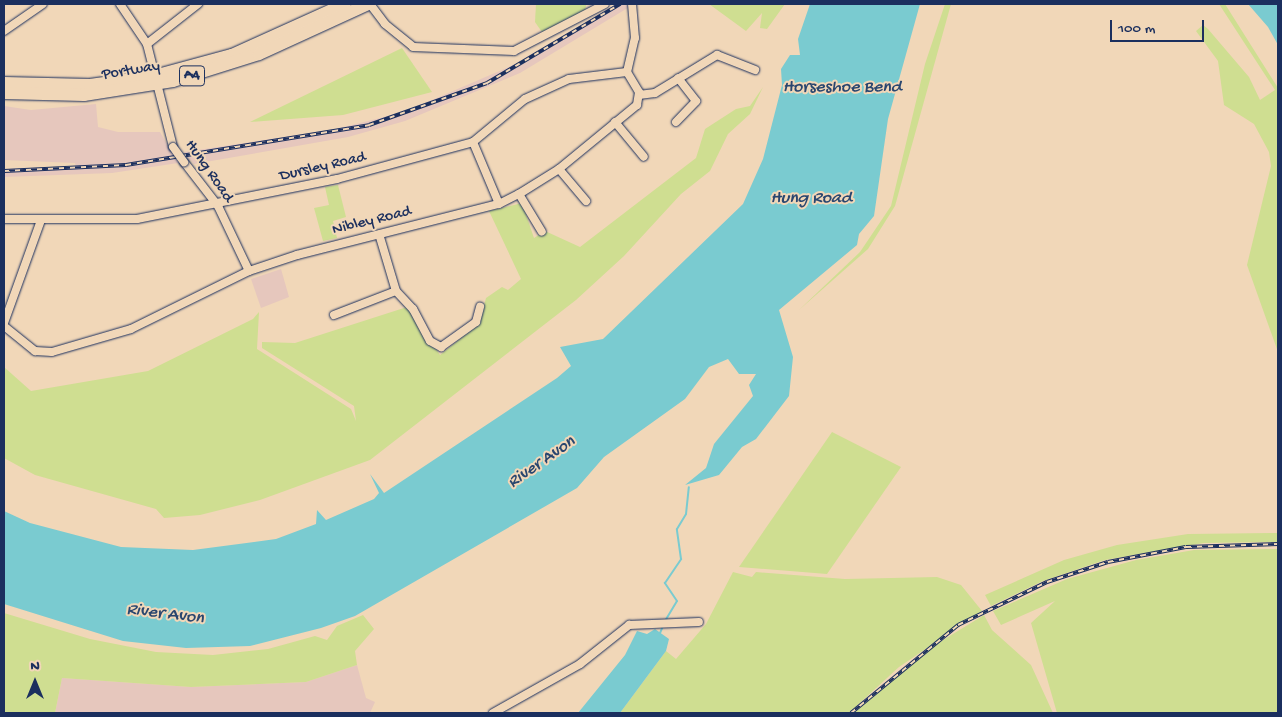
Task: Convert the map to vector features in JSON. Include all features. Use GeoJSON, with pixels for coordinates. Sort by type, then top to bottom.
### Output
{"type":"FeatureCollection","features":[{"type":"Feature","properties":{"kind":"highway","name":"Portway"},"geometry":{"type":"LineString","coordinates":[[4,83],[90,85],[155,81],[232,55],[345,4]]}},
{"type":"Feature","properties":{"kind":"highway","name":"Portway"},"geometry":{"type":"LineString","coordinates":[[4,93],[84,95],[155,81],[260,54],[369,4]]}},
{"type":"Feature","properties":{"kind":"street"},"geometry":{"type":"LineString","coordinates":[[4,31],[44,4]]}},
{"type":"Feature","properties":{"kind":"street","name":"Hung Road"},"geometry":{"type":"LineString","coordinates":[[120,4],[147,44],[173,147],[218,206],[249,272]]}},
{"type":"Feature","properties":{"kind":"street"},"geometry":{"type":"LineString","coordinates":[[147,44],[198,4]]}},
{"type":"Feature","properties":{"kind":"street"},"geometry":{"type":"LineString","coordinates":[[369,4],[385,24],[413,48],[514,51],[605,4]]}},
{"type":"Feature","properties":{"kind":"street"},"geometry":{"type":"LineString","coordinates":[[634,4],[634,43],[627,72],[639,95],[656,93],[697,65],[717,55],[755,70]]}},
{"type":"Feature","properties":{"kind":"street"},"geometry":{"type":"LineString","coordinates":[[742,75],[746,66]]}},
{"type":"Feature","properties":{"kind":"street","name":"Dursley Road"},"geometry":{"type":"LineString","coordinates":[[4,219],[137,219],[218,206],[473,142],[537,92],[587,74],[627,72]]}},
{"type":"Feature","properties":{"kind":"street"},"geometry":{"type":"LineString","coordinates":[[676,122],[696,101],[678,78]]}},
{"type":"Feature","properties":{"kind":"street","name":"Nibley Road"},"geometry":{"type":"LineString","coordinates":[[4,324],[35,351],[52,352],[131,329],[249,272],[379,234],[499,204],[519,194],[559,168],[637,105],[639,95]]}},
{"type":"Feature","properties":{"kind":"street"},"geometry":{"type":"LineString","coordinates":[[615,122],[644,157]]}},
{"type":"Feature","properties":{"kind":"street"},"geometry":{"type":"LineString","coordinates":[[473,142],[499,204]]}},
{"type":"Feature","properties":{"kind":"street"},"geometry":{"type":"LineString","coordinates":[[559,168],[586,200]]}},
{"type":"Feature","properties":{"kind":"street"},"geometry":{"type":"LineString","coordinates":[[519,194],[542,232]]}},
{"type":"Feature","properties":{"kind":"street"},"geometry":{"type":"LineString","coordinates":[[4,324],[41,220]]}},
{"type":"Feature","properties":{"kind":"street"},"geometry":{"type":"LineString","coordinates":[[379,234],[396,292],[413,309],[430,341],[441,347],[476,322],[480,307]]}},
{"type":"Feature","properties":{"kind":"street"},"geometry":{"type":"LineString","coordinates":[[334,315],[396,292]]}},
{"type":"Feature","properties":{"kind":"street"},"geometry":{"type":"LineString","coordinates":[[493,713],[580,664],[629,625],[699,622]]}},
{"type":"Feature","properties":{"kind":"shaded area"},"geometry":{"type":"Polygon","coordinates":[[[616,4],[631,6],[520,73],[405,121],[348,137],[194,164],[184,152],[332,130],[404,112],[532,57],[616,4]]]}},
{"type":"Feature","properties":{"kind":"shaded area"},"geometry":{"type":"Polygon","coordinates":[[[96,104],[98,127],[118,132],[160,132],[178,163],[112,173],[4,177],[4,169],[76,168],[75,163],[4,160],[4,106],[31,110],[96,104]]]}},
{"type":"Feature","properties":{"kind":"shaded area"},"geometry":{"type":"Polygon","coordinates":[[[281,269],[289,297],[261,308],[251,279],[281,269]]]}},
{"type":"Feature","properties":{"kind":"shaded area"},"geometry":{"type":"Polygon","coordinates":[[[357,665],[366,698],[375,702],[370,713],[55,713],[62,678],[191,687],[306,682],[357,665]]]}},
{"type":"Feature","properties":{"kind":"green space"},"geometry":{"type":"Polygon","coordinates":[[[536,4],[586,4],[585,14],[544,35],[535,22],[536,4]]]}},
{"type":"Feature","properties":{"kind":"green space"},"geometry":{"type":"Polygon","coordinates":[[[709,4],[785,4],[767,29],[760,28],[762,13],[746,31],[709,4]]]}},
{"type":"Feature","properties":{"kind":"green space"},"geometry":{"type":"Polygon","coordinates":[[[945,4],[951,4],[895,206],[868,249],[799,310],[860,252],[891,206],[925,64],[945,4]]]}},
{"type":"Feature","properties":{"kind":"green space"},"geometry":{"type":"Polygon","coordinates":[[[1219,4],[1225,4],[1278,88],[1278,352],[1247,265],[1271,166],[1269,152],[1254,124],[1224,105],[1218,61],[1196,31],[1203,25],[1208,29],[1249,77],[1260,100],[1275,90],[1219,4]]]}},
{"type":"Feature","properties":{"kind":"green space"},"geometry":{"type":"Polygon","coordinates":[[[402,48],[432,92],[343,115],[250,122],[402,48]]]}},
{"type":"Feature","properties":{"kind":"green space"},"geometry":{"type":"Polygon","coordinates":[[[763,87],[750,114],[728,134],[710,171],[681,194],[624,256],[576,300],[370,460],[260,500],[200,515],[164,518],[156,509],[35,475],[4,458],[4,367],[31,391],[148,371],[253,319],[259,312],[257,349],[351,409],[356,421],[354,406],[262,348],[262,342],[295,343],[407,307],[440,355],[479,324],[486,298],[502,287],[508,290],[521,279],[489,211],[522,203],[534,238],[545,231],[580,247],[696,158],[705,129],[736,109],[750,106],[763,87]]]}},
{"type":"Feature","properties":{"kind":"green space"},"geometry":{"type":"Polygon","coordinates":[[[338,185],[346,217],[333,221],[337,238],[323,241],[314,208],[329,205],[325,187],[338,185]]]}},
{"type":"Feature","properties":{"kind":"green space"},"geometry":{"type":"Polygon","coordinates":[[[832,432],[901,467],[827,574],[739,567],[832,432]]]}},
{"type":"Feature","properties":{"kind":"green space"},"geometry":{"type":"Polygon","coordinates":[[[1278,533],[1278,542],[1204,543],[1105,560],[1043,581],[991,606],[985,595],[1064,560],[1117,545],[1188,534],[1278,533]]]}},
{"type":"Feature","properties":{"kind":"green space"},"geometry":{"type":"Polygon","coordinates":[[[1278,549],[1278,713],[1057,713],[1031,623],[1055,601],[1001,625],[993,611],[1067,579],[1136,560],[1194,550],[1278,549]]]}},
{"type":"Feature","properties":{"kind":"green space"},"geometry":{"type":"Polygon","coordinates":[[[733,572],[752,577],[756,572],[845,579],[937,577],[961,585],[982,611],[899,667],[849,713],[620,713],[666,651],[676,659],[706,624],[733,572]]]}},
{"type":"Feature","properties":{"kind":"green space"},"geometry":{"type":"Polygon","coordinates":[[[4,613],[90,639],[156,652],[213,655],[268,649],[315,636],[327,640],[337,626],[363,615],[374,629],[355,651],[357,665],[306,682],[191,687],[62,678],[55,713],[4,713],[4,613]]]}},
{"type":"Feature","properties":{"kind":"green space"},"geometry":{"type":"Polygon","coordinates":[[[984,615],[992,630],[1031,665],[1053,713],[853,713],[935,645],[984,615]]]}},
{"type":"Feature","properties":{"kind":"water","name":"Hung Road"},"geometry":{"type":"Polygon","coordinates":[[[810,4],[920,4],[888,119],[874,216],[859,234],[857,245],[779,310],[793,357],[789,396],[756,439],[742,447],[719,475],[685,485],[706,468],[714,444],[753,396],[749,385],[756,374],[739,374],[728,359],[709,367],[685,399],[604,457],[577,488],[355,616],[321,628],[250,646],[186,648],[123,641],[4,604],[4,511],[30,523],[121,547],[193,550],[276,539],[316,524],[317,510],[326,520],[374,499],[379,493],[370,474],[384,493],[557,378],[571,366],[560,347],[603,339],[743,204],[763,159],[782,85],[781,69],[790,55],[800,55],[798,39],[810,4]]]}},
{"type":"Feature","properties":{"kind":"water"},"geometry":{"type":"Polygon","coordinates":[[[1248,4],[1278,4],[1278,45],[1268,27],[1248,4]]]}},
{"type":"Feature","properties":{"kind":"water"},"geometry":{"type":"Polygon","coordinates":[[[655,629],[669,639],[666,651],[620,713],[578,713],[625,655],[637,631],[647,634],[655,629]]]}},
{"type":"Feature","properties":{"kind":"waterway"},"geometry":{"type":"LineString","coordinates":[[665,621],[677,601],[665,583],[681,559],[677,529],[686,514],[689,487]]}},
{"type":"Feature","properties":{"kind":"waterway"},"geometry":{"type":"LineString","coordinates":[[660,633],[663,626]]}},
{"type":"Feature","properties":{"kind":"railway"},"geometry":{"type":"LineString","coordinates":[[4,171],[126,165],[369,125],[487,83],[620,4]]}},
{"type":"Feature","properties":{"kind":"railway"},"geometry":{"type":"LineString","coordinates":[[851,713],[958,625],[1047,582],[1108,562],[1186,547],[1278,544]]}},
{"type":"Feature","properties":{"kind":"water label","name":"Horseshoe Bend"},"geometry":{"type":"Point","coordinates":[842,88]}},
{"type":"Feature","properties":{"kind":"water label","name":"River Avon"},"geometry":{"type":"Point","coordinates":[542,463]}},
{"type":"Feature","properties":{"kind":"water label","name":"River Avon"},"geometry":{"type":"Point","coordinates":[165,615]}}]}
